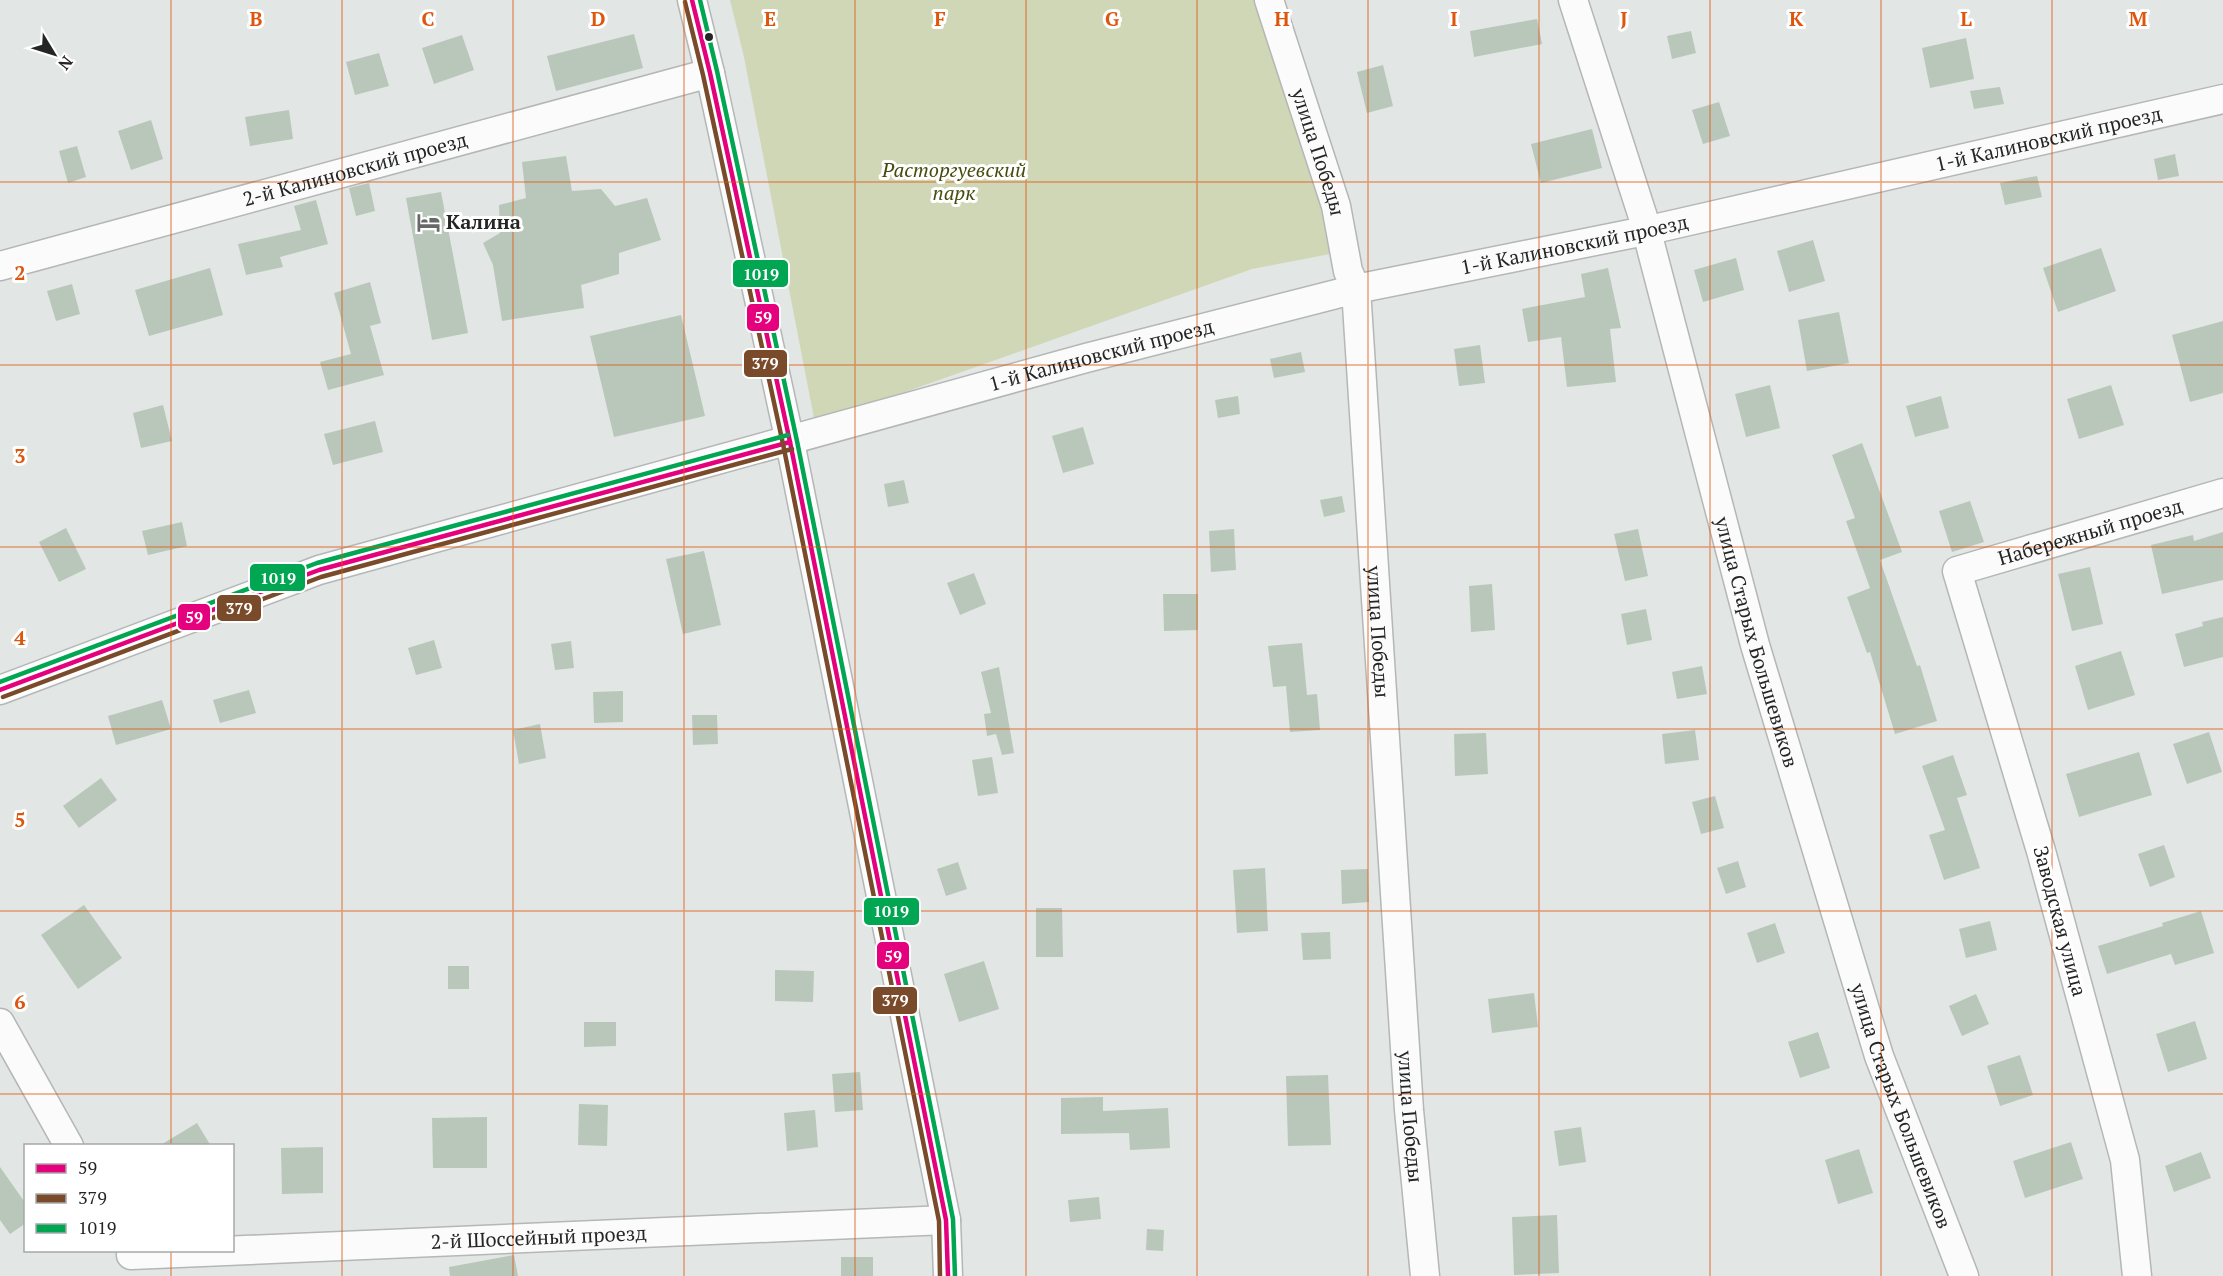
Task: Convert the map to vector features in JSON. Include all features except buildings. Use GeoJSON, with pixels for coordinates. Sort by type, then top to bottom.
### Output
{"type":"FeatureCollection","features":[{"type":"Feature","properties":{"kind":"street"},"geometry":{"type":"LineString","coordinates":[[692,0],[790,442],[946,1220],[948,1276]]}},
{"type":"Feature","properties":{"kind":"street","name":"улица Победы"},"geometry":{"type":"LineString","coordinates":[[1269,0],[1336,206],[1348,271],[1356,289],[1409,1110],[1425,1276]]}},
{"type":"Feature","properties":{"kind":"street","name":"улица Старых Большевиков"},"geometry":{"type":"LineString","coordinates":[[1573,0],[1643,217],[1755,645],[1879,1056],[1964,1276]]}},
{"type":"Feature","properties":{"kind":"street","name":"2-й Калиновский проезд"},"geometry":{"type":"LineString","coordinates":[[0,266],[710,73]]}},
{"type":"Feature","properties":{"kind":"street","name":"1-й Калиновский проезд"},"geometry":{"type":"LineString","coordinates":[[0,690],[319,570],[790,442],[821,431],[1086,358],[1356,289],[1645,231],[2223,99]]}},
{"type":"Feature","properties":{"kind":"street","name":"Набережный проезд"},"geometry":{"type":"LineString","coordinates":[[1957,571],[2223,493]]}},
{"type":"Feature","properties":{"kind":"street","name":"Заводская улица"},"geometry":{"type":"LineString","coordinates":[[1957,571],[2041,850],[2125,1160],[2137,1276]]}},
{"type":"Feature","properties":{"kind":"street"},"geometry":{"type":"LineString","coordinates":[[0,1023],[68,1144]]}},
{"type":"Feature","properties":{"kind":"street","name":"2-й Шоссейный проезд"},"geometry":{"type":"LineString","coordinates":[[134,1260],[946,1220]]}},
{"type":"Feature","properties":{"kind":"green space","name":"Расторгуевский парк"},"geometry":{"type":"Polygon","coordinates":[[[730,0],[1255,0],[1286,80],[1312,160],[1330,254],[1252,269],[829,419],[814,418],[744,57],[730,0]]]}},
{"type":"Feature","properties":{"kind":"transit line","name":"59"},"geometry":{"type":"LineString","coordinates":[[692,0],[790,442],[946,1220],[948,1276]]}},
{"type":"Feature","properties":{"kind":"transit line","name":"1019"},"geometry":{"type":"LineString","coordinates":[[700,0],[797,441],[953,1219],[955,1276]]}},
{"type":"Feature","properties":{"kind":"transit line","name":"379"},"geometry":{"type":"LineString","coordinates":[[685,2],[783,444],[939,1221],[940,1276]]}},
{"type":"Feature","properties":{"kind":"transit line","name":"1019"},"geometry":{"type":"LineString","coordinates":[[0,682],[317,563],[788,435]]}},
{"type":"Feature","properties":{"kind":"transit line","name":"59"},"geometry":{"type":"LineString","coordinates":[[0,690],[319,570],[790,442]]}},
{"type":"Feature","properties":{"kind":"transit line","name":"379"},"geometry":{"type":"LineString","coordinates":[[3,697],[321,577],[792,449]]}},
{"type":"Feature","properties":{"kind":"place","name":"Калина"},"geometry":{"type":"Point","coordinates":[428,222]}}]}
